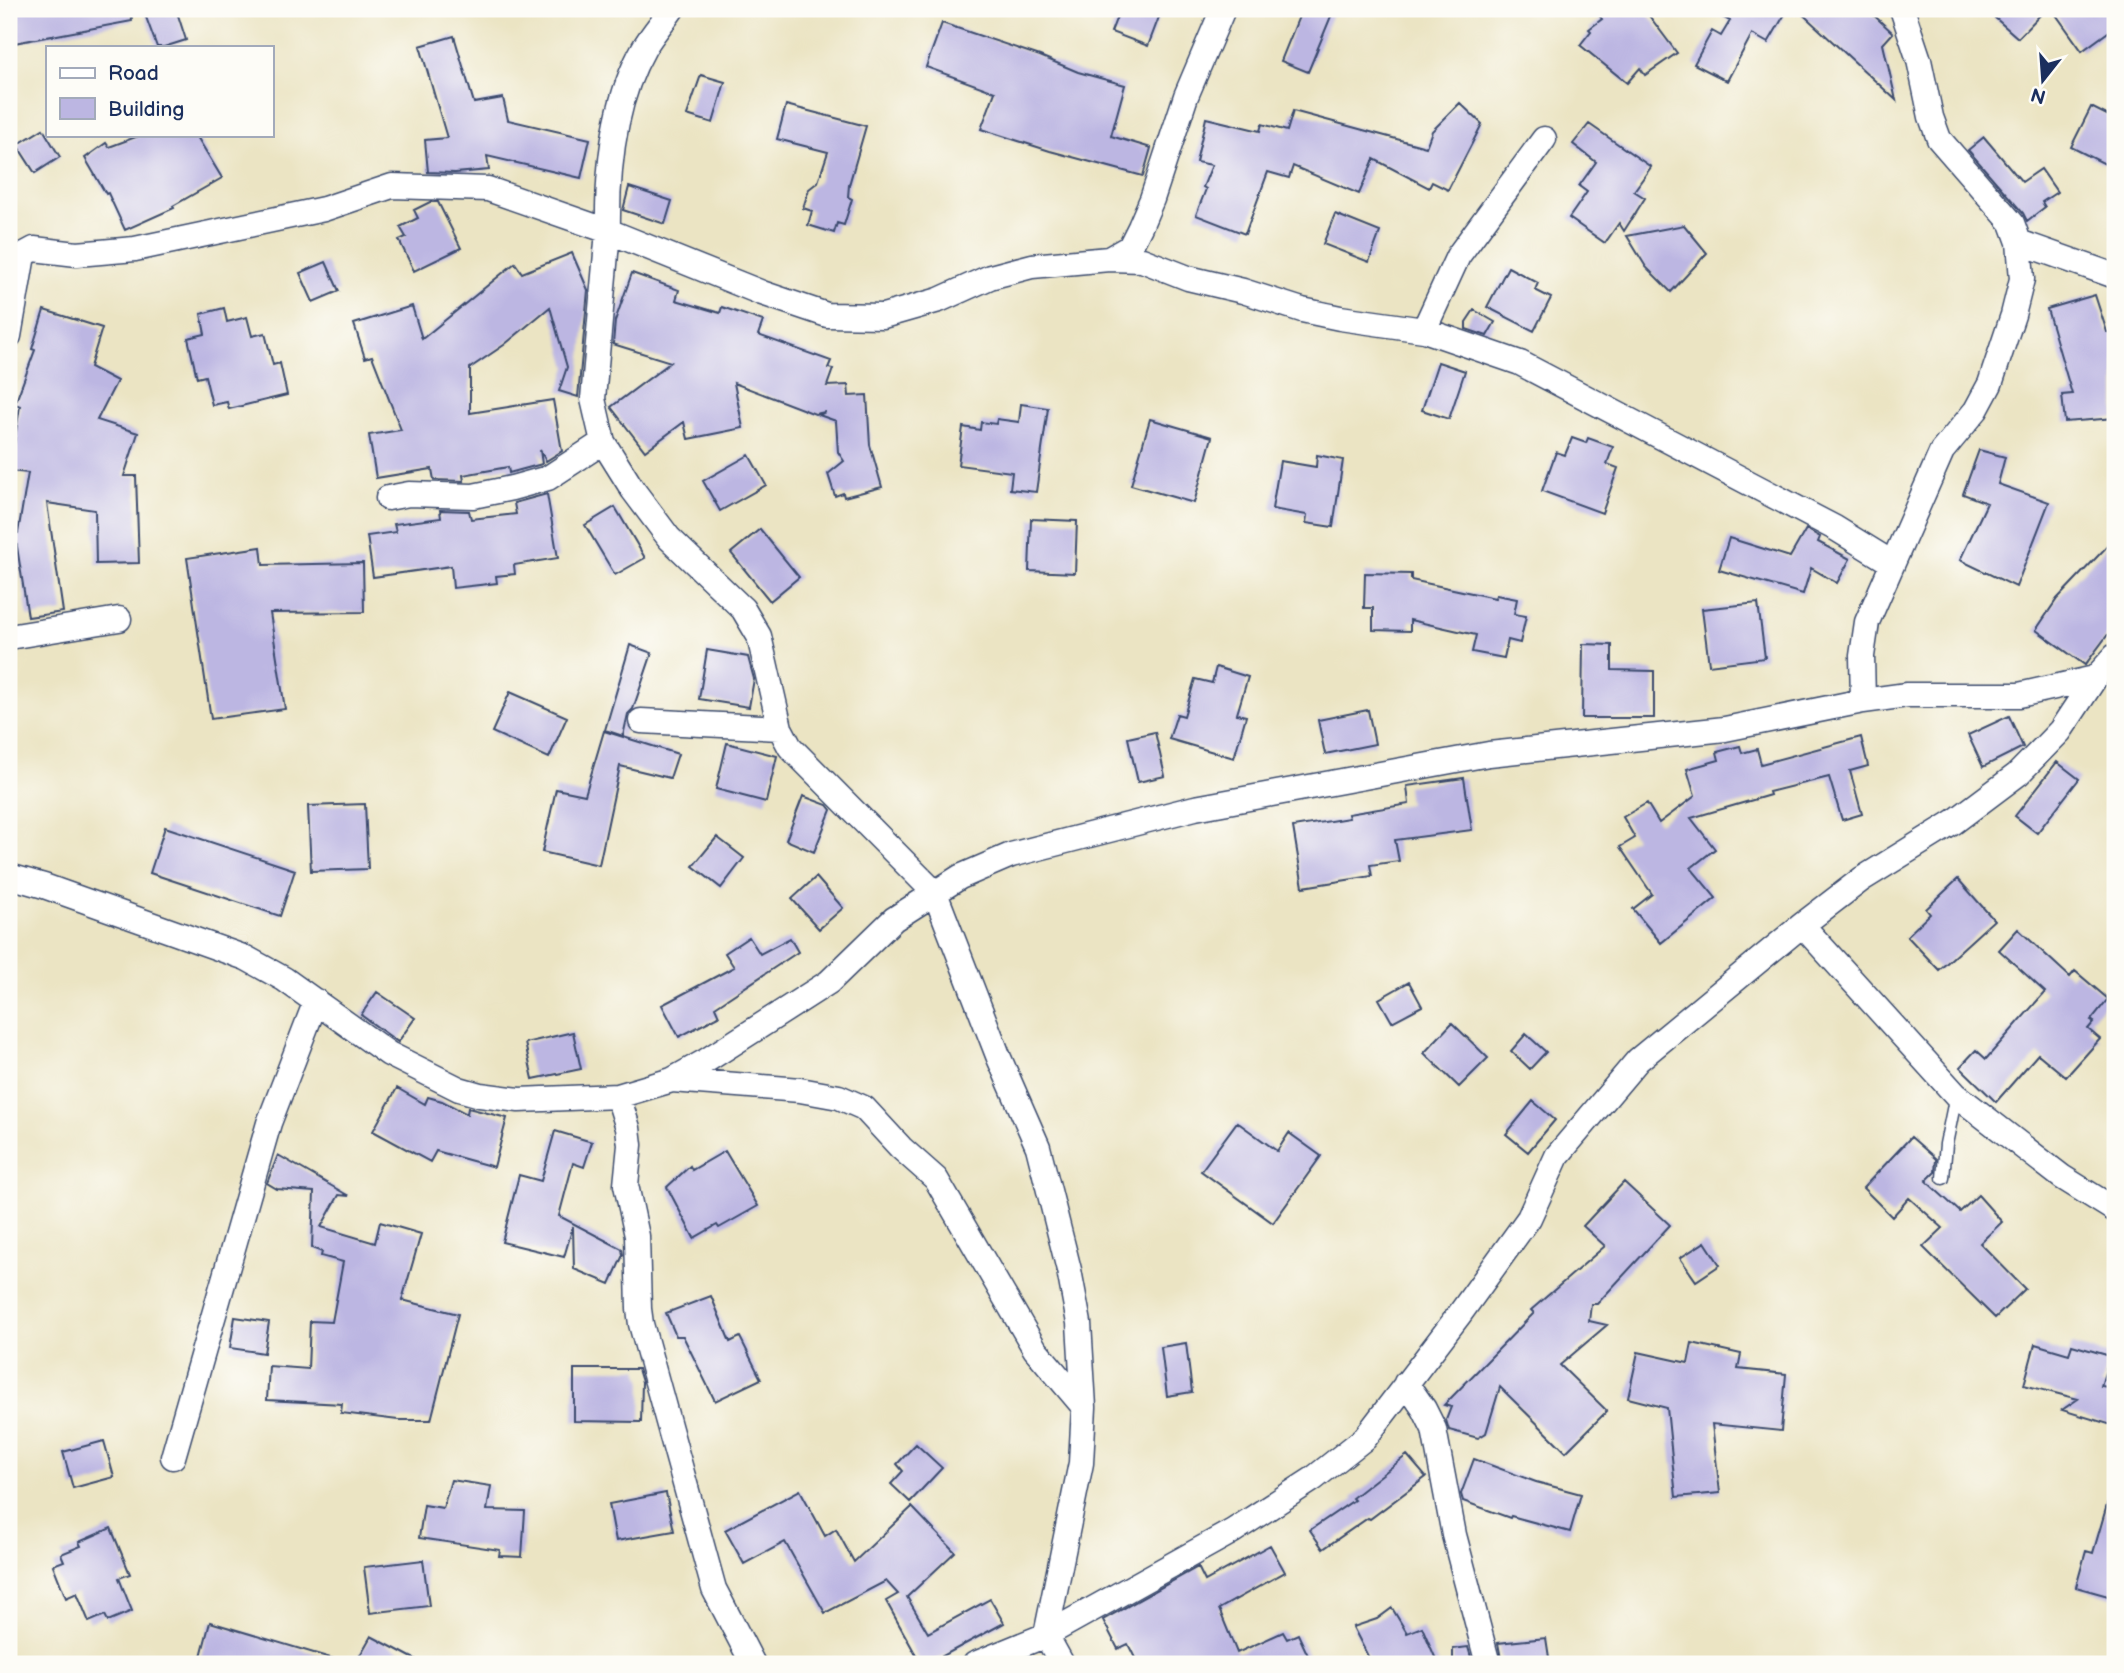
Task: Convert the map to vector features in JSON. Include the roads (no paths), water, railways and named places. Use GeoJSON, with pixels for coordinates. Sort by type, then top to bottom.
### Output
{"type":"FeatureCollection","features":[{"type":"Feature","properties":{"kind":"street"},"geometry":{"type":"LineString","coordinates":[[672,9],[644,49],[622,107],[610,163],[608,231],[593,399],[603,442],[633,490],[669,538],[743,609],[759,636],[780,728],[790,747],[935,893],[999,1058],[1038,1147],[1069,1270],[1079,1323],[1084,1407],[1081,1463],[1046,1635],[1062,1664]]}},
{"type":"Feature","properties":{"kind":"street"},"geometry":{"type":"LineString","coordinates":[[1109,259],[1130,247],[1140,227],[1186,96],[1223,9]]}},
{"type":"Feature","properties":{"kind":"street"},"geometry":{"type":"LineString","coordinates":[[1863,701],[1864,635],[1892,563],[1942,451],[1976,410],[1990,384],[2022,279],[2020,242],[2012,223],[1939,139],[1931,117],[1919,60],[1902,9]]}},
{"type":"Feature","properties":{"kind":"street"},"geometry":{"type":"LineString","coordinates":[[1424,330],[1458,256],[1544,139]]}},
{"type":"Feature","properties":{"kind":"street"},"geometry":{"type":"LineString","coordinates":[[9,336],[23,255],[34,249],[77,254],[135,250],[311,212],[392,186],[450,186],[488,190],[608,231],[762,293],[827,315],[883,316],[939,300],[990,277],[1032,266],[1109,259],[1142,260],[1188,278],[1243,290],[1302,310],[1424,330],[1520,363],[1835,528],[1892,563]]}},
{"type":"Feature","properties":{"kind":"street"},"geometry":{"type":"LineString","coordinates":[[2020,242],[2115,276]]}},
{"type":"Feature","properties":{"kind":"street"},"geometry":{"type":"LineString","coordinates":[[388,498],[409,494],[473,496],[512,488],[548,478],[603,442]]}},
{"type":"Feature","properties":{"kind":"street"},"geometry":{"type":"LineString","coordinates":[[9,637],[119,619]]}},
{"type":"Feature","properties":{"kind":"street"},"geometry":{"type":"LineString","coordinates":[[975,1664],[1046,1635],[1233,1531],[1313,1479],[1365,1438],[1529,1218],[1558,1156],[1596,1107],[1645,1053],[1862,879],[1954,822],[2018,774],[2060,731],[2095,678],[2115,656]]}},
{"type":"Feature","properties":{"kind":"street"},"geometry":{"type":"LineString","coordinates":[[9,876],[246,958],[284,979],[389,1054],[459,1089],[480,1095],[519,1100],[618,1096],[672,1080],[704,1062],[829,982],[894,919],[970,872],[1011,855],[1195,808],[1489,754],[1725,729],[1863,701],[1907,695],[2019,695],[2095,678]]}},
{"type":"Feature","properties":{"kind":"street"},"geometry":{"type":"LineString","coordinates":[[641,721],[780,728]]}},
{"type":"Feature","properties":{"kind":"street"},"geometry":{"type":"LineString","coordinates":[[1802,925],[1955,1095],[2062,1177],[2115,1210]]}},
{"type":"Feature","properties":{"kind":"street"},"geometry":{"type":"LineString","coordinates":[[173,1457],[269,1123],[316,1001]]}},
{"type":"Feature","properties":{"kind":"street"},"geometry":{"type":"LineString","coordinates":[[672,1080],[800,1090],[839,1097],[864,1108],[901,1149],[936,1179],[1035,1349],[1084,1407]]}},
{"type":"Feature","properties":{"kind":"street"},"geometry":{"type":"LineString","coordinates":[[618,1096],[628,1128],[630,1145],[626,1185],[637,1236],[641,1324],[714,1589],[753,1664]]}},
{"type":"Feature","properties":{"kind":"street"},"geometry":{"type":"LineString","coordinates":[[1406,1383],[1434,1429],[1454,1535],[1488,1664]]}},
{"type":"Feature","properties":{"kind":"lane"},"geometry":{"type":"LineString","coordinates":[[1943,1178],[1955,1095]]}}]}
